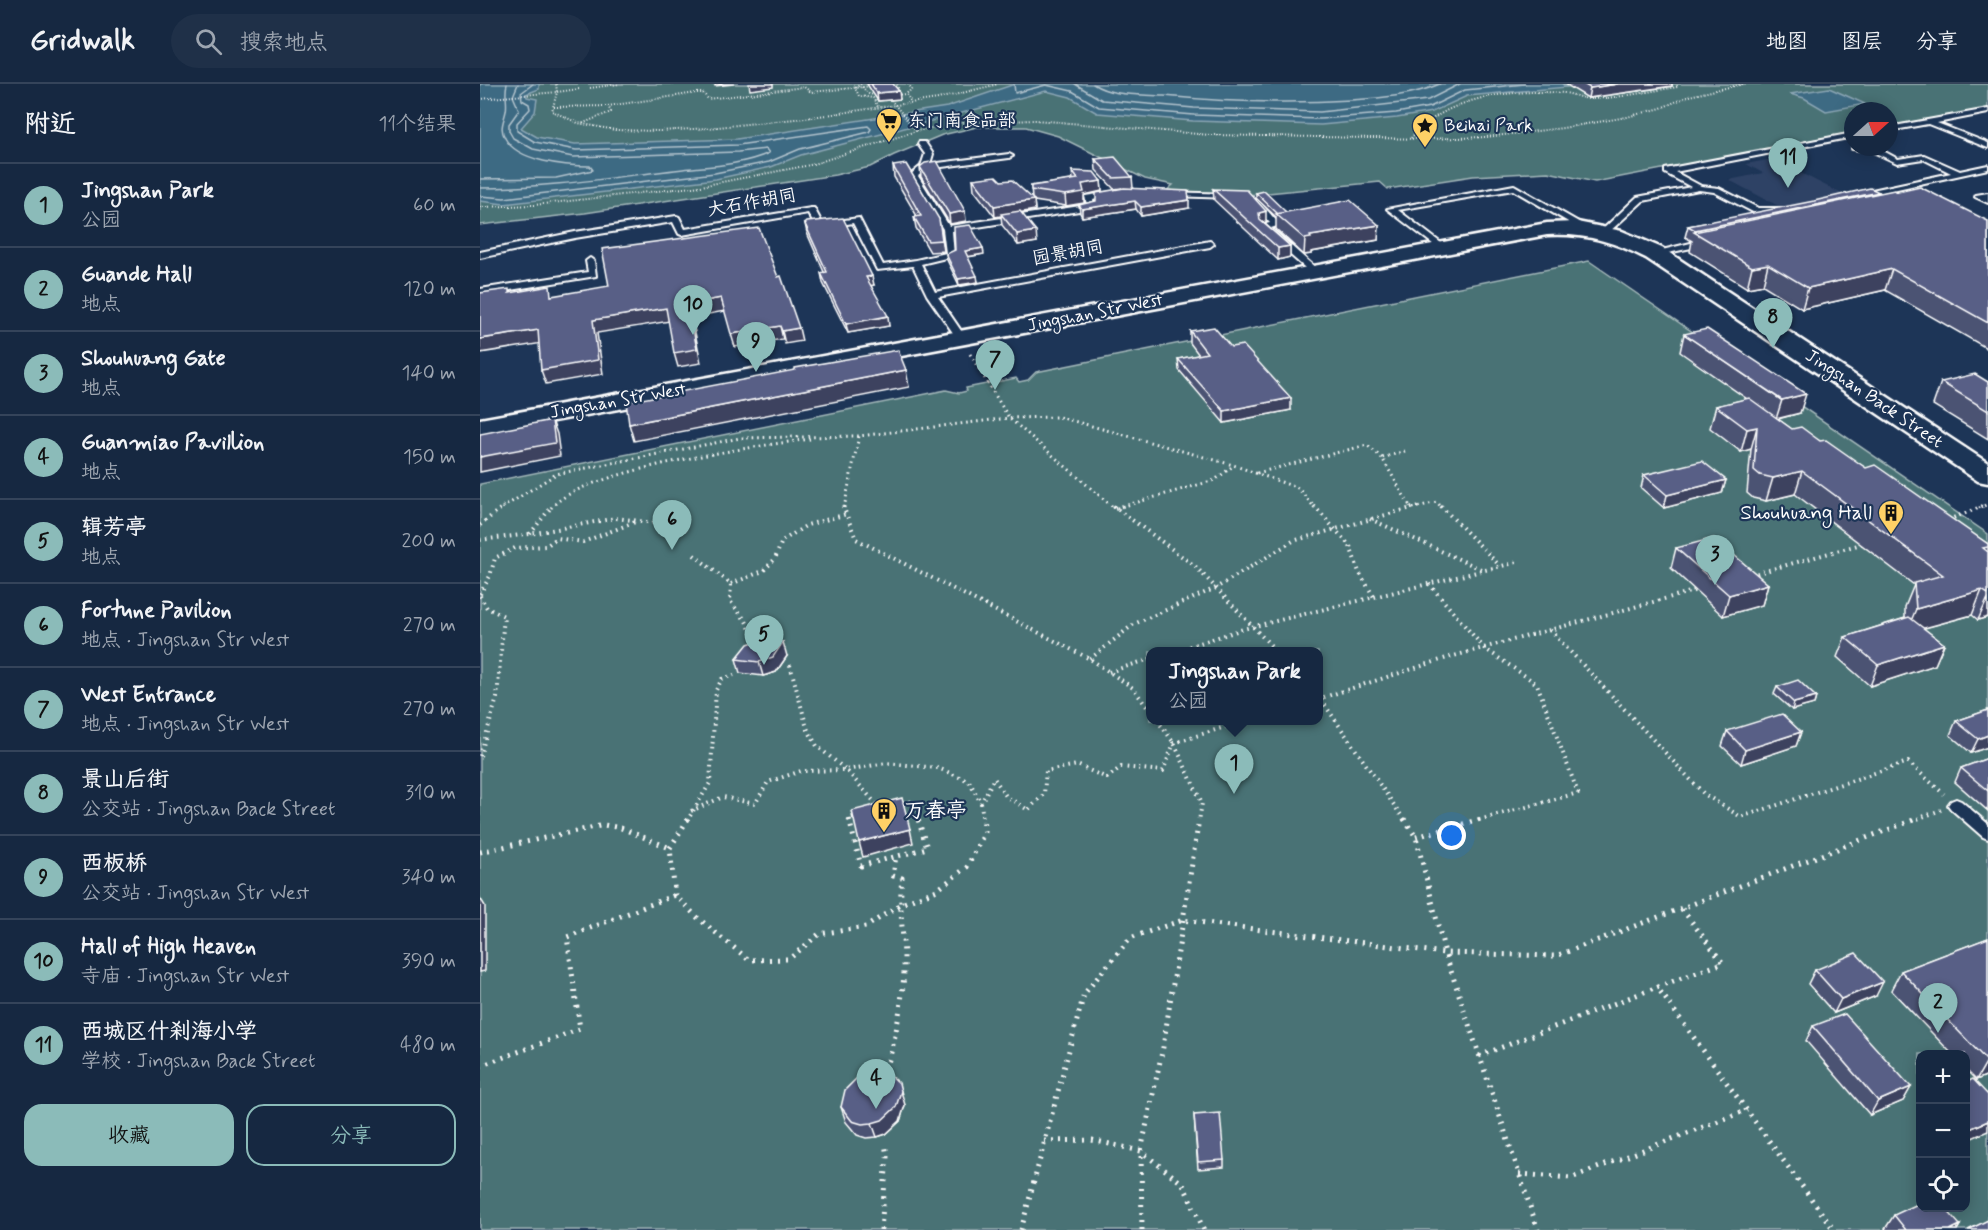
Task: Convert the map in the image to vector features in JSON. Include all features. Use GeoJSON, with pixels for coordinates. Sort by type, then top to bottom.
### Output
{"type":"FeatureCollection","features":[{"type":"Feature","properties":{"kind":"street","name":"Jingshan Str West"},"geometry":{"type":"LineString","coordinates":[[480,427],[1547,229],[1595,230]]}},
{"type":"Feature","properties":{"kind":"street","name":"Jingshan Back Street"},"geometry":{"type":"LineString","coordinates":[[1595,230],[1623,237],[1654,253],[1988,475]]}},
{"type":"Feature","properties":{"kind":"lane"},"geometry":{"type":"LineString","coordinates":[[1898,127],[1988,111]]}},
{"type":"Feature","properties":{"kind":"lane"},"geometry":{"type":"LineString","coordinates":[[1929,122],[1988,146]]}},
{"type":"Feature","properties":{"kind":"lane"},"geometry":{"type":"LineString","coordinates":[[1699,188],[1668,171],[1844,136]]}},
{"type":"Feature","properties":{"kind":"lane"},"geometry":{"type":"LineString","coordinates":[[1836,137],[1844,141]]}},
{"type":"Feature","properties":{"kind":"lane"},"geometry":{"type":"LineString","coordinates":[[922,144],[929,154],[925,167]]}},
{"type":"Feature","properties":{"kind":"lane"},"geometry":{"type":"LineString","coordinates":[[961,338],[932,295],[915,263],[951,254],[947,229],[914,175],[925,167],[1009,156]]}},
{"type":"Feature","properties":{"kind":"lane"},"geometry":{"type":"LineString","coordinates":[[1887,156],[1897,161],[1924,157],[1958,172]]}},
{"type":"Feature","properties":{"kind":"lane"},"geometry":{"type":"LineString","coordinates":[[1855,196],[1988,167]]}},
{"type":"Feature","properties":{"kind":"lane"},"geometry":{"type":"LineString","coordinates":[[1104,185],[1111,194]]}},
{"type":"Feature","properties":{"kind":"lane"},"geometry":{"type":"LineString","coordinates":[[1442,248],[1391,209],[1514,187],[1595,230],[1640,200],[1699,188],[1716,190],[1756,210],[1786,211],[1797,208]]}},
{"type":"Feature","properties":{"kind":"lane"},"geometry":{"type":"LineString","coordinates":[[947,229],[1092,207],[1088,198],[1124,192]]}},
{"type":"Feature","properties":{"kind":"lane"},"geometry":{"type":"LineString","coordinates":[[1161,194],[1239,197]]}},
{"type":"Feature","properties":{"kind":"lane"},"geometry":{"type":"LineString","coordinates":[[1988,195],[1979,197],[1988,201]]}},
{"type":"Feature","properties":{"kind":"lane"},"geometry":{"type":"LineString","coordinates":[[1250,198],[1276,225]]}},
{"type":"Feature","properties":{"kind":"lane","name":"大石作胡同"},"geometry":{"type":"LineString","coordinates":[[480,255],[575,235],[676,219],[682,232],[811,210],[819,226],[855,220],[880,268],[915,263]]}},
{"type":"Feature","properties":{"kind":"lane"},"geometry":{"type":"LineString","coordinates":[[1287,223],[1264,226],[1315,272]]}},
{"type":"Feature","properties":{"kind":"lane"},"geometry":{"type":"LineString","coordinates":[[1654,253],[1711,241]]}},
{"type":"Feature","properties":{"kind":"lane","name":"园景胡同"},"geometry":{"type":"LineString","coordinates":[[932,295],[1210,244]]}},
{"type":"Feature","properties":{"kind":"lane"},"geometry":{"type":"LineString","coordinates":[[480,292],[593,274],[590,261]]}},
{"type":"Feature","properties":{"kind":"lane"},"geometry":{"type":"LineString","coordinates":[[1956,805],[1988,833]]}},
{"type":"Feature","properties":{"kind":"path"},"geometry":{"type":"LineString","coordinates":[[556,84],[557,92],[552,111],[561,118],[581,124],[621,130],[704,129],[782,122],[950,96],[998,84]]}},
{"type":"Feature","properties":{"kind":"path"},"geometry":{"type":"LineString","coordinates":[[590,88],[619,84]]}},
{"type":"Feature","properties":{"kind":"path"},"geometry":{"type":"LineString","coordinates":[[890,94],[899,91],[897,84]]}},
{"type":"Feature","properties":{"kind":"path"},"geometry":{"type":"LineString","coordinates":[[855,88],[859,96],[873,98],[906,94],[912,89],[908,84]]}},
{"type":"Feature","properties":{"kind":"path"},"geometry":{"type":"LineString","coordinates":[[1411,139],[1428,118],[1452,107],[1477,101],[1538,93],[1572,93],[1587,99],[1678,87],[1675,84]]}},
{"type":"Feature","properties":{"kind":"path"},"geometry":{"type":"LineString","coordinates":[[480,207],[534,205],[701,186],[810,165],[916,131],[956,123],[1035,120],[1210,135],[1411,139],[1486,137],[1563,128],[1627,117],[1661,108],[1689,96],[1743,84]]}},
{"type":"Feature","properties":{"kind":"path"},"geometry":{"type":"LineString","coordinates":[[554,108],[584,105],[608,106],[696,93],[703,93],[708,99],[804,87],[811,92],[880,85]]}},
{"type":"Feature","properties":{"kind":"path"},"geometry":{"type":"LineString","coordinates":[[862,86],[864,92],[870,95],[884,95]]}},
{"type":"Feature","properties":{"kind":"path"},"geometry":{"type":"LineString","coordinates":[[480,99],[579,89]]}},
{"type":"Feature","properties":{"kind":"path"},"geometry":{"type":"LineString","coordinates":[[906,94],[911,102]]}},
{"type":"Feature","properties":{"kind":"path"},"geometry":{"type":"LineString","coordinates":[[873,98],[878,107]]}},
{"type":"Feature","properties":{"kind":"path"},"geometry":{"type":"LineString","coordinates":[[891,100],[916,131]]}},
{"type":"Feature","properties":{"kind":"path"},"geometry":{"type":"LineString","coordinates":[[581,124],[610,112],[608,106]]}},
{"type":"Feature","properties":{"kind":"path"},"geometry":{"type":"LineString","coordinates":[[961,338],[1009,418],[1115,508],[1195,566],[1273,647]]}},
{"type":"Feature","properties":{"kind":"path"},"geometry":{"type":"LineString","coordinates":[[480,525],[509,502],[556,474],[740,438],[859,436],[1009,418],[1059,417],[1233,465],[1298,488],[1350,546],[1359,572],[1374,597]]}},
{"type":"Feature","properties":{"kind":"path"},"geometry":{"type":"LineString","coordinates":[[530,534],[558,499],[596,482],[717,452],[828,436]]}},
{"type":"Feature","properties":{"kind":"path"},"geometry":{"type":"LineString","coordinates":[[859,436],[843,505],[856,539],[1090,659],[1133,688],[1146,706]]}},
{"type":"Feature","properties":{"kind":"path"},"geometry":{"type":"LineString","coordinates":[[1256,473],[1367,446],[1382,458],[1411,508]]}},
{"type":"Feature","properties":{"kind":"path"},"geometry":{"type":"LineString","coordinates":[[1382,458],[1406,451]]}},
{"type":"Feature","properties":{"kind":"path"},"geometry":{"type":"LineString","coordinates":[[1115,508],[1215,480],[1233,465]]}},
{"type":"Feature","properties":{"kind":"path"},"geometry":{"type":"LineString","coordinates":[[1090,659],[1134,624],[1216,588],[1293,541],[1437,502],[1500,566]]}},
{"type":"Feature","properties":{"kind":"path"},"geometry":{"type":"LineString","coordinates":[[1942,522],[1988,504]]}},
{"type":"Feature","properties":{"kind":"path"},"geometry":{"type":"LineString","coordinates":[[731,584],[763,571],[775,559],[782,541],[807,525],[847,514]]}},
{"type":"Feature","properties":{"kind":"path"},"geometry":{"type":"LineString","coordinates":[[480,540],[530,534],[616,518],[685,527],[685,534]]}},
{"type":"Feature","properties":{"kind":"path"},"geometry":{"type":"LineString","coordinates":[[1369,519],[1483,570]]}},
{"type":"Feature","properties":{"kind":"path"},"geometry":{"type":"LineString","coordinates":[[480,756],[497,698],[499,654],[505,625],[504,616],[487,608],[480,595],[490,576],[495,558],[515,548],[546,546],[557,538],[583,542],[636,521]]}},
{"type":"Feature","properties":{"kind":"path"},"geometry":{"type":"LineString","coordinates":[[1744,577],[1871,542]]}},
{"type":"Feature","properties":{"kind":"path"},"geometry":{"type":"LineString","coordinates":[[694,555],[731,584]]}},
{"type":"Feature","properties":{"kind":"path"},"geometry":{"type":"LineString","coordinates":[[1185,647],[1252,626],[1518,562]]}},
{"type":"Feature","properties":{"kind":"path"},"geometry":{"type":"LineString","coordinates":[[731,584],[730,601],[746,621],[756,641],[769,647]]}},
{"type":"Feature","properties":{"kind":"path"},"geometry":{"type":"LineString","coordinates":[[1416,837],[1578,793],[1537,684],[1484,648],[1429,584]]}},
{"type":"Feature","properties":{"kind":"path"},"geometry":{"type":"LineString","coordinates":[[1323,696],[1484,648],[1705,588]]}},
{"type":"Feature","properties":{"kind":"path"},"geometry":{"type":"LineString","coordinates":[[1021,1230],[1084,994],[1130,938],[1183,920],[1445,953],[1556,956],[1956,805],[1908,762],[1741,816],[1704,794],[1550,630]]}},
{"type":"Feature","properties":{"kind":"path"},"geometry":{"type":"LineString","coordinates":[[1109,672],[1146,660]]}},
{"type":"Feature","properties":{"kind":"path"},"geometry":{"type":"LineString","coordinates":[[790,665],[807,728],[817,746],[846,770],[881,809]]}},
{"type":"Feature","properties":{"kind":"path"},"geometry":{"type":"LineString","coordinates":[[691,811],[723,797],[755,804],[768,782],[801,771],[846,770],[886,763],[938,768],[969,781],[981,803],[985,832],[967,867],[937,890],[899,905],[866,927],[819,934],[789,959],[750,960],[698,918],[675,895],[670,848],[691,811],[710,783],[716,690],[722,679],[734,675]]}},
{"type":"Feature","properties":{"kind":"path"},"geometry":{"type":"LineString","coordinates":[[1323,703],[1416,837],[1445,953],[1538,1230]]}},
{"type":"Feature","properties":{"kind":"path"},"geometry":{"type":"LineString","coordinates":[[1142,1230],[1141,1151],[1162,1047],[1202,803],[1174,743],[1161,725]]}},
{"type":"Feature","properties":{"kind":"path"},"geometry":{"type":"LineString","coordinates":[[1174,743],[1231,725]]}},
{"type":"Feature","properties":{"kind":"path"},"geometry":{"type":"LineString","coordinates":[[981,803],[994,778],[1006,796],[1028,810],[1044,794],[1046,771],[1077,765],[1107,778],[1120,767],[1163,771],[1174,743]]}},
{"type":"Feature","properties":{"kind":"path"},"geometry":{"type":"LineString","coordinates":[[913,801],[927,848],[861,866],[849,818],[881,809],[913,801]]}},
{"type":"Feature","properties":{"kind":"path"},"geometry":{"type":"LineString","coordinates":[[480,852],[604,825],[621,828],[670,848]]}},
{"type":"Feature","properties":{"kind":"path"},"geometry":{"type":"LineString","coordinates":[[882,1077],[891,1058],[904,972],[899,905],[902,878],[893,876],[896,856]]}},
{"type":"Feature","properties":{"kind":"path"},"geometry":{"type":"LineString","coordinates":[[480,1066],[580,1029],[567,937],[675,895]]}},
{"type":"Feature","properties":{"kind":"path"},"geometry":{"type":"LineString","coordinates":[[1479,1056],[1723,963],[1682,909]]}},
{"type":"Feature","properties":{"kind":"path"},"geometry":{"type":"LineString","coordinates":[[1657,987],[1834,1230]]}},
{"type":"Feature","properties":{"kind":"path"},"geometry":{"type":"LineString","coordinates":[[1519,1174],[1571,1178],[1747,1110]]}},
{"type":"Feature","properties":{"kind":"path"},"geometry":{"type":"LineString","coordinates":[[1044,1141],[1092,1140],[1141,1151],[1182,1184],[1204,1230]]}},
{"type":"Feature","properties":{"kind":"path"},"geometry":{"type":"LineString","coordinates":[[881,1230],[887,1157],[885,1143]]}},
{"type":"Feature","properties":{"kind":"shaded area"},"geometry":{"type":"Polygon","coordinates":[[[1773,159],[1848,197],[1784,209],[1729,180],[1763,173],[1746,164],[1773,159]]]}},
{"type":"Feature","properties":{"kind":"green space","name":"Beihai Park"},"geometry":{"type":"Polygon","coordinates":[[[480,84],[1988,84],[1988,109],[1898,124],[1898,102],[1844,102],[1844,134],[1595,182],[1548,172],[1473,176],[1388,189],[1380,182],[1248,195],[1166,191],[1173,185],[1145,179],[1058,136],[1026,127],[977,127],[942,135],[870,167],[835,175],[585,213],[480,225],[480,84]]]}},
{"type":"Feature","properties":{"kind":"green space"},"geometry":{"type":"Polygon","coordinates":[[[1589,261],[1988,534],[1988,1230],[480,1230],[480,484],[946,390],[959,393],[967,391],[966,388],[1016,378],[1019,382],[1028,380],[1036,372],[1589,261]]]}},
{"type":"Feature","properties":{"kind":"water"},"geometry":{"type":"Polygon","coordinates":[[[480,84],[539,84],[539,89],[526,94],[527,97],[537,99],[535,112],[521,128],[537,137],[575,144],[737,139],[947,107],[1015,84],[1562,84],[1567,87],[1467,96],[1432,112],[1397,118],[1321,125],[1193,121],[1097,113],[1070,97],[1046,91],[801,155],[771,167],[716,179],[504,204],[480,201],[480,84]]]}},
{"type":"Feature","properties":{"kind":"water"},"geometry":{"type":"Polygon","coordinates":[[[1829,88],[1860,102],[1844,102],[1844,108],[1826,111],[1804,98],[1790,94],[1829,88]]]}},
{"type":"Feature","properties":{"kind":"building"},"geometry":{"type":"Polygon","coordinates":[[[871,84],[893,84],[899,91],[877,93],[871,84]]]}},
{"type":"Feature","properties":{"kind":"building"},"geometry":{"type":"Polygon","coordinates":[[[1583,84],[1618,84],[1590,88],[1583,84]]]}},
{"type":"Feature","properties":{"kind":"building"},"geometry":{"type":"Polygon","coordinates":[[[1115,157],[1132,177],[1113,178],[1095,159],[1115,157]]]}},
{"type":"Feature","properties":{"kind":"building"},"geometry":{"type":"Polygon","coordinates":[[[937,161],[965,211],[949,214],[920,167],[925,163],[937,161]]]}},
{"type":"Feature","properties":{"kind":"building"},"geometry":{"type":"Polygon","coordinates":[[[906,164],[939,219],[942,240],[928,241],[914,217],[921,216],[893,166],[906,164]]]}},
{"type":"Feature","properties":{"kind":"building"},"geometry":{"type":"Polygon","coordinates":[[[1072,171],[1094,172],[1101,181],[1082,184],[1084,192],[1065,195],[1031,190],[1031,186],[1078,179],[1072,171]]]}},
{"type":"Feature","properties":{"kind":"building"},"geometry":{"type":"Polygon","coordinates":[[[996,176],[1001,181],[1012,180],[1034,200],[994,206],[973,179],[996,176]]]}},
{"type":"Feature","properties":{"kind":"building"},"geometry":{"type":"Polygon","coordinates":[[[1920,187],[1988,221],[1988,323],[1892,269],[1808,288],[1768,264],[1752,267],[1694,232],[1894,190],[1898,192],[1920,187]]]}},
{"type":"Feature","properties":{"kind":"building"},"geometry":{"type":"Polygon","coordinates":[[[1124,188],[1188,191],[1189,200],[1141,207],[1135,201],[1082,209],[1079,205],[1096,201],[1096,193],[1124,188]]]}},
{"type":"Feature","properties":{"kind":"building"},"geometry":{"type":"Polygon","coordinates":[[[1870,188],[1879,192],[1695,230],[1688,226],[1814,201],[1870,188]]]}},
{"type":"Feature","properties":{"kind":"building"},"geometry":{"type":"Polygon","coordinates":[[[1213,189],[1247,190],[1266,211],[1259,213],[1260,220],[1290,246],[1278,248],[1213,189]]]}},
{"type":"Feature","properties":{"kind":"building"},"geometry":{"type":"Polygon","coordinates":[[[1264,191],[1286,212],[1278,214],[1256,193],[1264,191]]]}},
{"type":"Feature","properties":{"kind":"building"},"geometry":{"type":"Polygon","coordinates":[[[1350,200],[1379,225],[1310,236],[1311,238],[1305,239],[1276,214],[1350,200]]]}},
{"type":"Feature","properties":{"kind":"building"},"geometry":{"type":"Polygon","coordinates":[[[1020,211],[1036,231],[1017,234],[1001,214],[1020,211]]]}},
{"type":"Feature","properties":{"kind":"building"},"geometry":{"type":"Polygon","coordinates":[[[843,218],[872,276],[866,277],[888,316],[846,324],[821,273],[827,272],[805,224],[843,218]]]}},
{"type":"Feature","properties":{"kind":"building"},"geometry":{"type":"Polygon","coordinates":[[[970,225],[983,248],[965,251],[977,276],[958,279],[946,254],[955,250],[954,227],[970,225]]]}},
{"type":"Feature","properties":{"kind":"building"},"geometry":{"type":"Polygon","coordinates":[[[759,228],[778,277],[781,276],[799,328],[782,331],[780,326],[731,334],[721,298],[688,304],[697,349],[674,353],[666,308],[593,320],[598,360],[541,370],[538,330],[480,339],[480,293],[509,289],[509,293],[550,286],[551,296],[609,286],[602,249],[759,228]]]}},
{"type":"Feature","properties":{"kind":"building"},"geometry":{"type":"Polygon","coordinates":[[[1214,327],[1231,347],[1243,345],[1291,398],[1224,411],[1178,359],[1207,353],[1190,331],[1214,327]]]}},
{"type":"Feature","properties":{"kind":"building"},"geometry":{"type":"Polygon","coordinates":[[[1707,329],[1806,394],[1782,400],[1684,334],[1707,329]]]}},
{"type":"Feature","properties":{"kind":"building"},"geometry":{"type":"Polygon","coordinates":[[[898,350],[906,370],[629,424],[626,402],[898,350]]]}},
{"type":"Feature","properties":{"kind":"building"},"geometry":{"type":"Polygon","coordinates":[[[1975,374],[1988,382],[1988,411],[1941,382],[1975,374]]]}},
{"type":"Feature","properties":{"kind":"building"},"geometry":{"type":"Polygon","coordinates":[[[1749,398],[1792,429],[1801,427],[1820,441],[1826,440],[1866,468],[1875,465],[1988,544],[1988,547],[1983,548],[1988,552],[1988,594],[1982,590],[1916,609],[1914,583],[1943,575],[1802,471],[1773,478],[1760,475],[1754,470],[1757,427],[1747,429],[1716,406],[1749,398]]]}},
{"type":"Feature","properties":{"kind":"building"},"geometry":{"type":"Polygon","coordinates":[[[552,420],[555,443],[480,457],[480,434],[552,420]]]}},
{"type":"Feature","properties":{"kind":"building"},"geometry":{"type":"Polygon","coordinates":[[[1702,461],[1726,480],[1667,495],[1644,475],[1702,461]]]}},
{"type":"Feature","properties":{"kind":"building"},"geometry":{"type":"Polygon","coordinates":[[[1714,538],[1768,584],[1729,595],[1676,548],[1714,538]]]}},
{"type":"Feature","properties":{"kind":"building"},"geometry":{"type":"Polygon","coordinates":[[[1909,617],[1944,644],[1878,665],[1845,637],[1909,617]]]}},
{"type":"Feature","properties":{"kind":"building"},"geometry":{"type":"Polygon","coordinates":[[[762,639],[783,642],[773,657],[759,662],[736,659],[748,644],[762,639]]]}},
{"type":"Feature","properties":{"kind":"building"},"geometry":{"type":"Polygon","coordinates":[[[1798,680],[1816,697],[1794,703],[1777,687],[1798,680]]]}},
{"type":"Feature","properties":{"kind":"building"},"geometry":{"type":"Polygon","coordinates":[[[1988,710],[1988,735],[1978,739],[1956,721],[1988,710]]]}},
{"type":"Feature","properties":{"kind":"building"},"geometry":{"type":"Polygon","coordinates":[[[1782,714],[1801,732],[1745,750],[1727,731],[1782,714]]]}},
{"type":"Feature","properties":{"kind":"building"},"geometry":{"type":"Polygon","coordinates":[[[1988,758],[1988,791],[1961,768],[1988,758]]]}},
{"type":"Feature","properties":{"kind":"building"},"geometry":{"type":"Polygon","coordinates":[[[902,798],[910,829],[859,842],[852,811],[902,798]]]}},
{"type":"Feature","properties":{"kind":"building"},"geometry":{"type":"Polygon","coordinates":[[[1988,938],[1988,1061],[1987,1061],[1901,971],[1988,938]]]}},
{"type":"Feature","properties":{"kind":"building"},"geometry":{"type":"Polygon","coordinates":[[[1856,953],[1883,982],[1841,999],[1815,970],[1856,953]]]}},
{"type":"Feature","properties":{"kind":"building"},"geometry":{"type":"Polygon","coordinates":[[[1845,1014],[1911,1087],[1878,1101],[1813,1026],[1845,1014]]]}},
{"type":"Feature","properties":{"kind":"building"},"geometry":{"type":"Polygon","coordinates":[[[879,1071],[888,1073],[899,1083],[901,1091],[896,1107],[882,1120],[862,1124],[852,1121],[841,1107],[845,1090],[860,1075],[879,1071]]]}},
{"type":"Feature","properties":{"kind":"building"},"geometry":{"type":"Polygon","coordinates":[[[1973,1079],[1988,1095],[1988,1121],[1970,1129],[1970,1104],[1970,1080],[1973,1079]]]}},
{"type":"Feature","properties":{"kind":"building"},"geometry":{"type":"Polygon","coordinates":[[[1220,1113],[1224,1160],[1198,1162],[1194,1115],[1220,1113]]]}},
{"type":"Feature","properties":{"kind":"building"},"geometry":{"type":"Polygon","coordinates":[[[1916,1205],[1916,1212],[1949,1212],[1960,1225],[1950,1230],[1906,1230],[1894,1215],[1916,1205]]]}},
{"type":"Feature","properties":{"kind":"building"},"geometry":{"type":"Polygon","coordinates":[[[1988,1220],[1988,1230],[1968,1230],[1988,1220]]]}},
{"type":"Feature","properties":{"kind":"place","name":"东门南食品部"},"geometry":{"type":"Point","coordinates":[889,144]}},
{"type":"Feature","properties":{"kind":"place","name":"Beihai Park"},"geometry":{"type":"Point","coordinates":[1425,149]}},
{"type":"Feature","properties":{"kind":"place","name":"西城区什刹海小学"},"geometry":{"type":"Point","coordinates":[1788,188]}},
{"type":"Feature","properties":{"kind":"place","name":"Hall of High Heaven"},"geometry":{"type":"Point","coordinates":[693,335]}},
{"type":"Feature","properties":{"kind":"place","name":"景山后街"},"geometry":{"type":"Point","coordinates":[1773,348]}},
{"type":"Feature","properties":{"kind":"place","name":"西板桥"},"geometry":{"type":"Point","coordinates":[756,372]}},
{"type":"Feature","properties":{"kind":"place","name":"West Entrance"},"geometry":{"type":"Point","coordinates":[995,390]}},
{"type":"Feature","properties":{"kind":"place","name":"Shouhuang Hall"},"geometry":{"type":"Point","coordinates":[1891,536]}},
{"type":"Feature","properties":{"kind":"place","name":"Fortune Pavilion"},"geometry":{"type":"Point","coordinates":[672,550]}},
{"type":"Feature","properties":{"kind":"place","name":"Shouhuang Gate"},"geometry":{"type":"Point","coordinates":[1715,585]}},
{"type":"Feature","properties":{"kind":"place","name":"辑芳亭"},"geometry":{"type":"Point","coordinates":[764,665]}},
{"type":"Feature","properties":{"kind":"place","name":"Jingshan Park"},"geometry":{"type":"Point","coordinates":[1234,794]}},
{"type":"Feature","properties":{"kind":"place","name":"万春亭"},"geometry":{"type":"Point","coordinates":[884,834]}},
{"type":"Feature","properties":{"kind":"place","name":"Guande Hall"},"geometry":{"type":"Point","coordinates":[1938,1033]}},
{"type":"Feature","properties":{"kind":"place","name":"Guanmiao Pavillion"},"geometry":{"type":"Point","coordinates":[876,1109]}}]}
